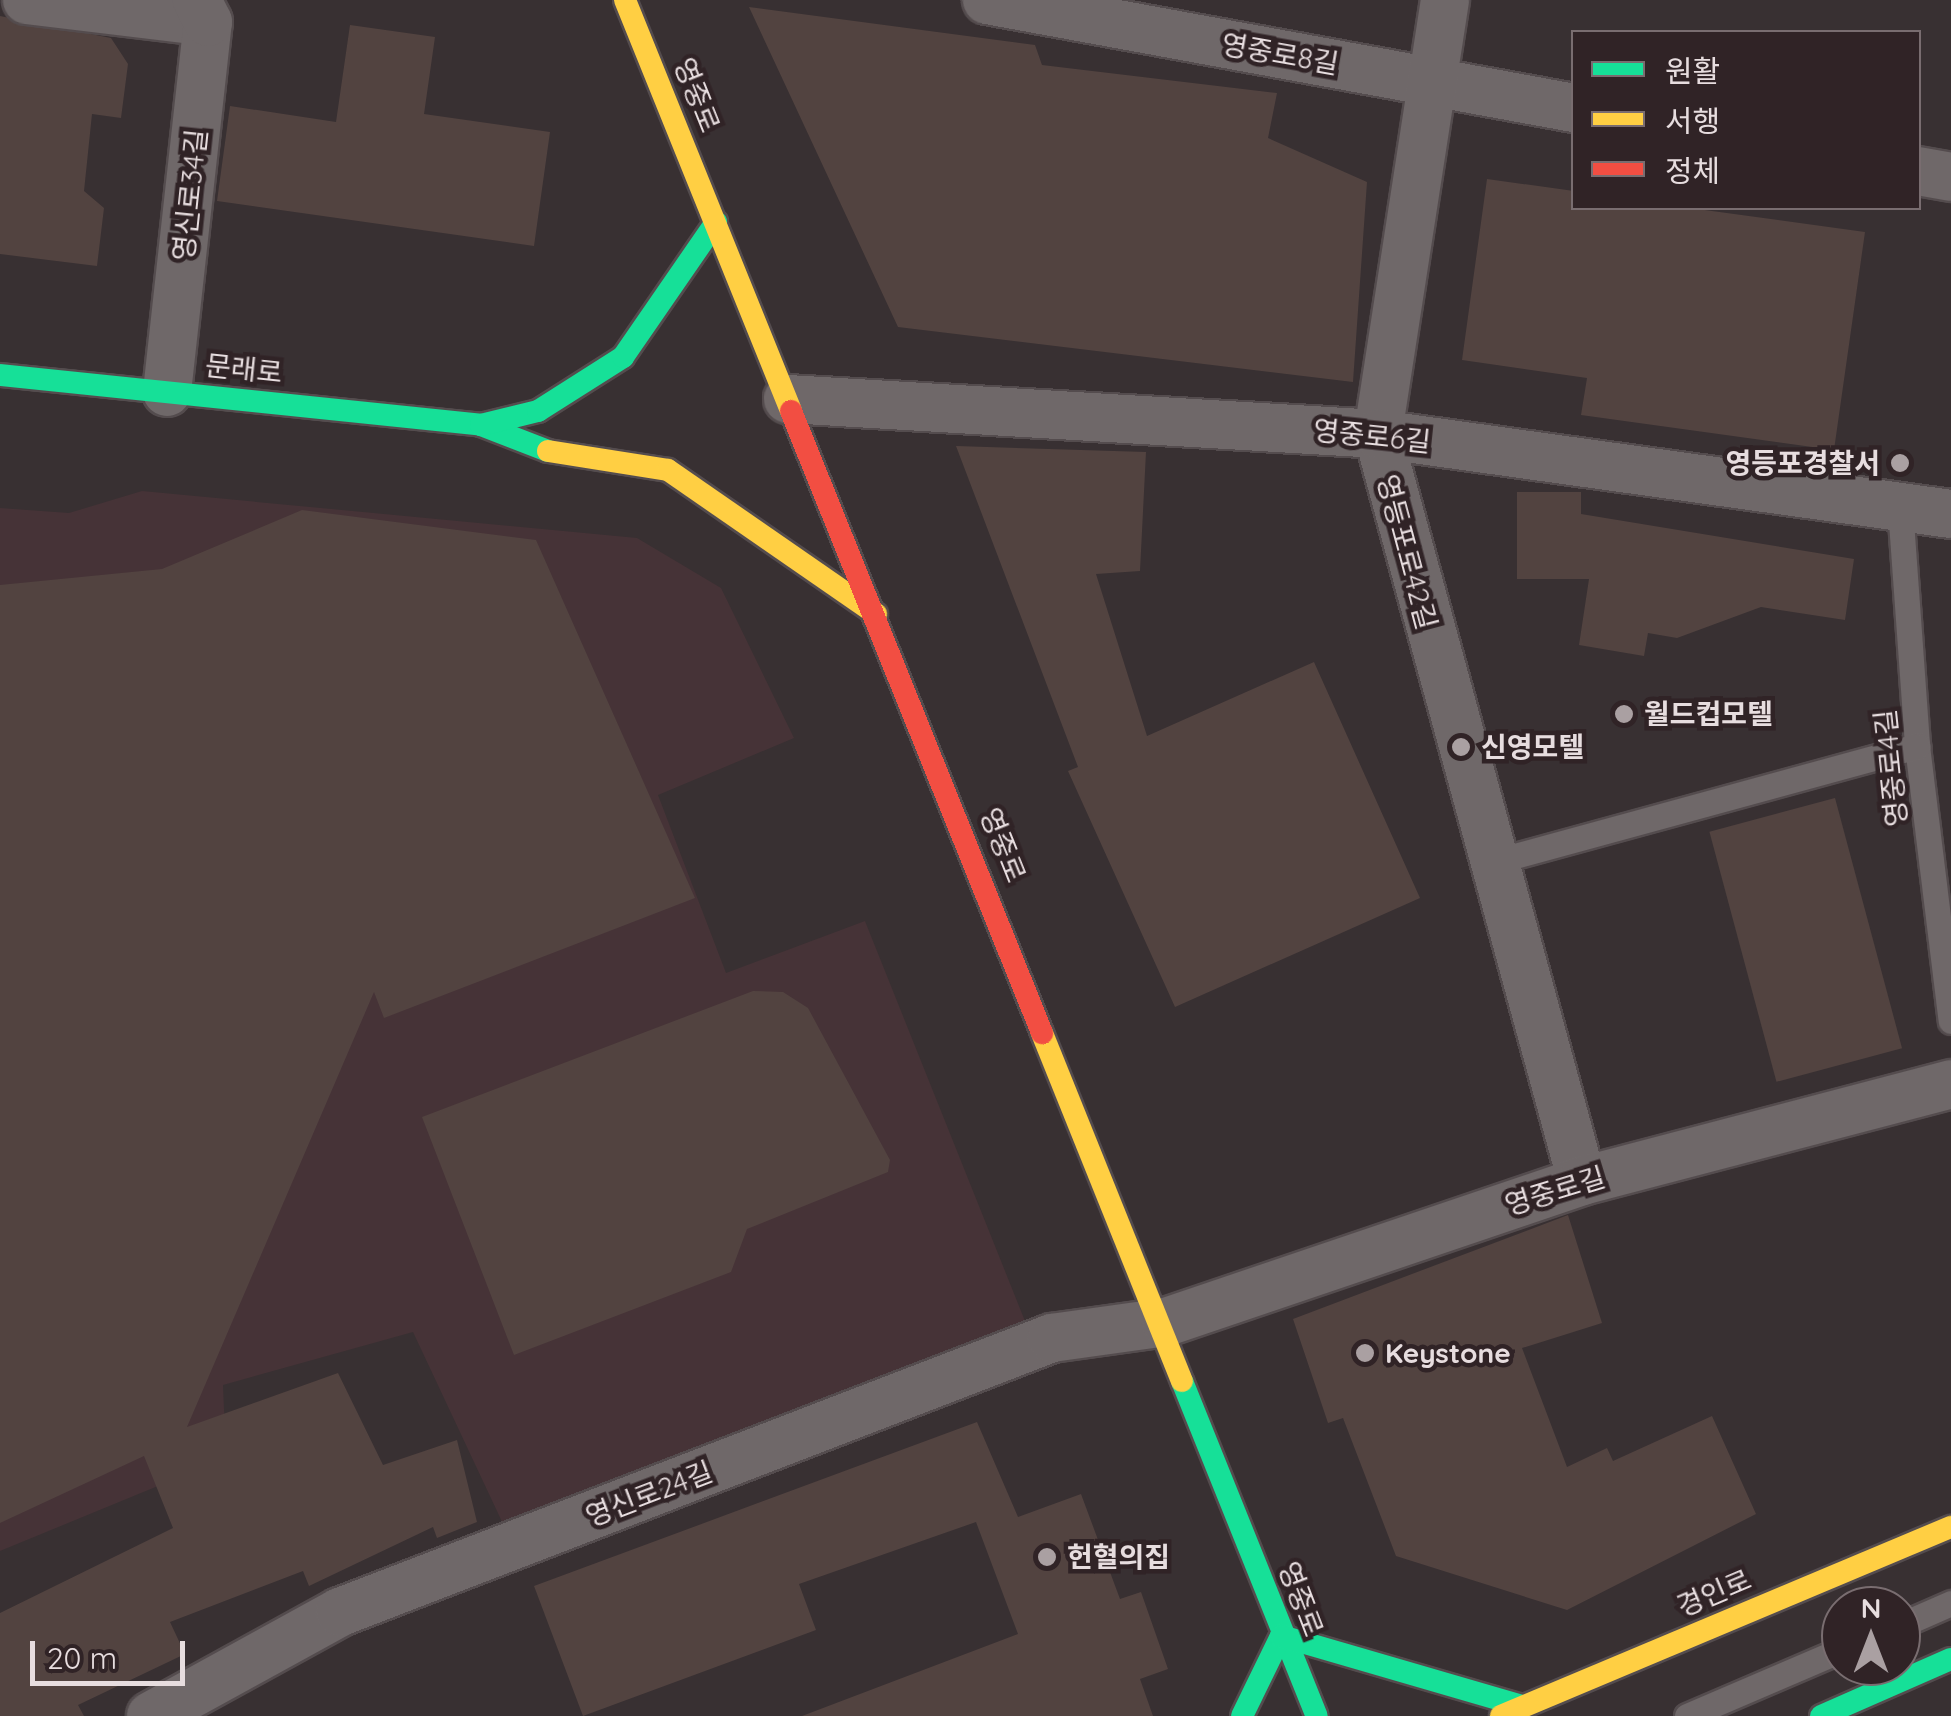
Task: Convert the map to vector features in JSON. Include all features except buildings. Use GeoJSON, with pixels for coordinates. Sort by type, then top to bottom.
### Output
{"type":"FeatureCollection","features":[{"type":"Feature","properties":{"kind":"main road","name":"영중로"},"geometry":{"type":"LineString","coordinates":[[625,0],[1166,1322],[1281,1636],[1317,1716]]}},
{"type":"Feature","properties":{"kind":"main road","name":"문래로"},"geometry":{"type":"LineString","coordinates":[[481,425],[538,411],[622,357],[716,222]]}},
{"type":"Feature","properties":{"kind":"main road","name":"문래로"},"geometry":{"type":"LineString","coordinates":[[0,375],[481,425],[536,449],[668,470],[876,614]]}},
{"type":"Feature","properties":{"kind":"main road","name":"경인로"},"geometry":{"type":"LineString","coordinates":[[1511,1711],[1951,1527]]}},
{"type":"Feature","properties":{"kind":"main road"},"geometry":{"type":"LineString","coordinates":[[1242,1716],[1281,1636],[1511,1711]]}},
{"type":"Feature","properties":{"kind":"main road"},"geometry":{"type":"LineString","coordinates":[[1821,1716],[1951,1659]]}},
{"type":"Feature","properties":{"kind":"street"},"geometry":{"type":"LineString","coordinates":[[27,0],[202,11]]}},
{"type":"Feature","properties":{"kind":"street","name":"영중로8길"},"geometry":{"type":"LineString","coordinates":[[988,0],[1571,107]]}},
{"type":"Feature","properties":{"kind":"street","name":"영등포로42길"},"geometry":{"type":"LineString","coordinates":[[1445,0],[1426,80],[1378,434],[1582,1181]]}},
{"type":"Feature","properties":{"kind":"street","name":"영신로34길"},"geometry":{"type":"LineString","coordinates":[[167,392],[202,11]]}},
{"type":"Feature","properties":{"kind":"street"},"geometry":{"type":"LineString","coordinates":[[1921,171],[1951,176]]}},
{"type":"Feature","properties":{"kind":"street","name":"영중로6길"},"geometry":{"type":"LineString","coordinates":[[788,398],[1378,434],[1951,514]]}},
{"type":"Feature","properties":{"kind":"street","name":"영중로길"},"geometry":{"type":"LineString","coordinates":[[1166,1322],[1582,1181],[1951,1084]]}},
{"type":"Feature","properties":{"kind":"street","name":"영신로24길"},"geometry":{"type":"LineString","coordinates":[[150,1716],[340,1612],[1052,1338],[1166,1322]]}},
{"type":"Feature","properties":{"kind":"lane","name":"영중로4길"},"geometry":{"type":"LineString","coordinates":[[1900,507],[1917,746],[1951,1021]]}},
{"type":"Feature","properties":{"kind":"lane"},"geometry":{"type":"LineString","coordinates":[[1493,862],[1917,746]]}},
{"type":"Feature","properties":{"kind":"lane"},"geometry":{"type":"LineString","coordinates":[[1921,1617],[1951,1604]]}},
{"type":"Feature","properties":{"kind":"lane"},"geometry":{"type":"LineString","coordinates":[[1687,1716],[1821,1659]]}},
{"type":"Feature","properties":{"kind":"shaded area"},"geometry":{"type":"Polygon","coordinates":[[[142,491],[637,538],[721,588],[794,738],[658,795],[726,973],[865,921],[1027,1326],[504,1526],[413,1332],[223,1385],[226,1458],[0,1551],[0,508],[69,513],[142,491]]]}},
{"type":"Feature","properties":{"kind":"traffic: fast"},"geometry":{"type":"LineString","coordinates":[[481,425],[538,411],[623,357],[716,222]]}},
{"type":"Feature","properties":{"kind":"traffic: fast"},"geometry":{"type":"LineString","coordinates":[[0,375],[481,425],[548,451]]}},
{"type":"Feature","properties":{"kind":"traffic: fast"},"geometry":{"type":"LineString","coordinates":[[1182,1381],[1317,1716]]}},
{"type":"Feature","properties":{"kind":"traffic: fast"},"geometry":{"type":"LineString","coordinates":[[1242,1716],[1281,1636],[1522,1706]]}},
{"type":"Feature","properties":{"kind":"traffic: fast"},"geometry":{"type":"LineString","coordinates":[[1821,1716],[1951,1659]]}},
{"type":"Feature","properties":{"kind":"traffic: slow"},"geometry":{"type":"LineString","coordinates":[[625,0],[791,411]]}},
{"type":"Feature","properties":{"kind":"traffic: slow"},"geometry":{"type":"LineString","coordinates":[[548,451],[668,470],[876,614]]}},
{"type":"Feature","properties":{"kind":"traffic: slow"},"geometry":{"type":"LineString","coordinates":[[1042,1033],[1182,1381]]}},
{"type":"Feature","properties":{"kind":"traffic: slow"},"geometry":{"type":"LineString","coordinates":[[1501,1716],[1951,1527]]}},
{"type":"Feature","properties":{"kind":"traffic: jam"},"geometry":{"type":"LineString","coordinates":[[791,411],[1042,1033]]}},
{"type":"Feature","properties":{"kind":"place","name":"영등포경찰서"},"geometry":{"type":"Point","coordinates":[1900,463]}},
{"type":"Feature","properties":{"kind":"place","name":"월드컵모텔"},"geometry":{"type":"Point","coordinates":[1624,714]}},
{"type":"Feature","properties":{"kind":"place","name":"신영모텔"},"geometry":{"type":"Point","coordinates":[1461,747]}},
{"type":"Feature","properties":{"kind":"place","name":"Keystone"},"geometry":{"type":"Point","coordinates":[1365,1353]}},
{"type":"Feature","properties":{"kind":"place","name":"헌혈의집"},"geometry":{"type":"Point","coordinates":[1047,1557]}}]}
